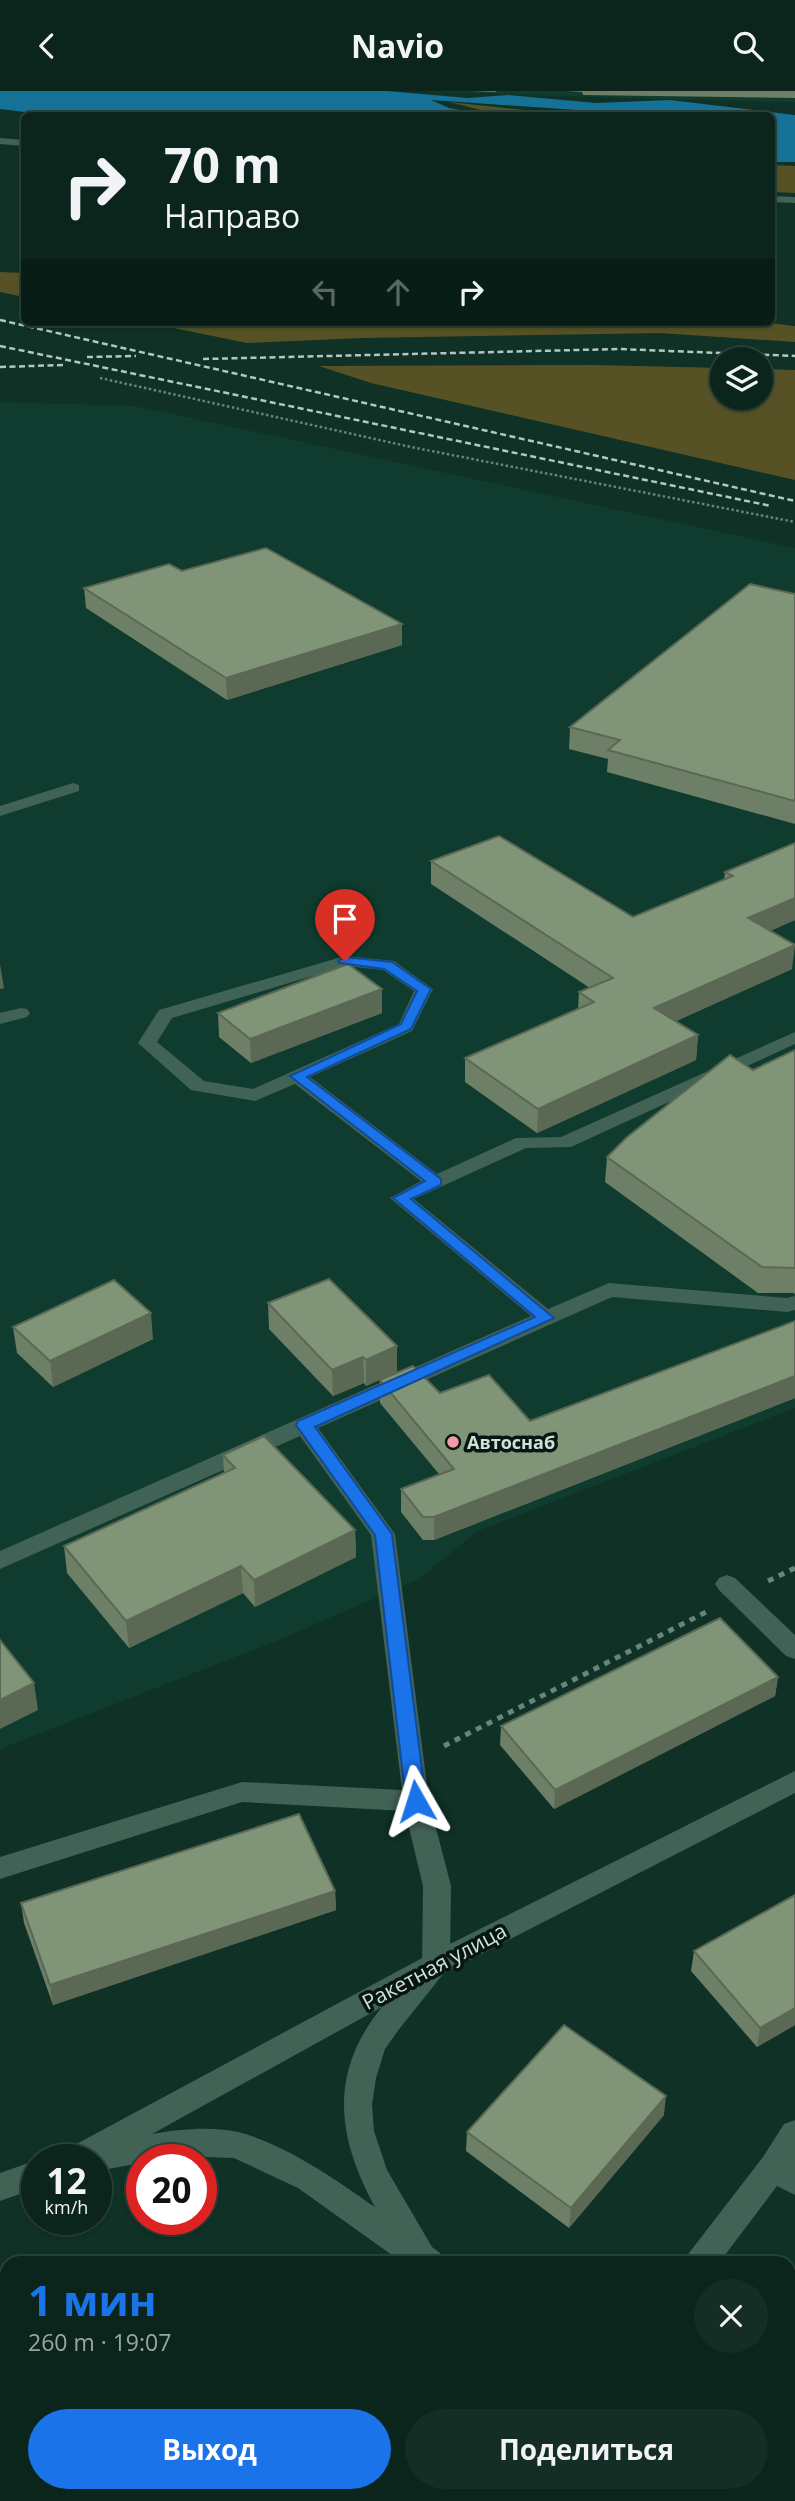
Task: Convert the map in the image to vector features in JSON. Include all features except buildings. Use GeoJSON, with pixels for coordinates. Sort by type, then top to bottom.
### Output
{"type":"FeatureCollection","features":[{"type":"Feature","properties":{"kind":"street"},"geometry":{"type":"LineString","coordinates":[[0,141],[21,143]]}},
{"type":"Feature","properties":{"kind":"street"},"geometry":{"type":"LineString","coordinates":[[775,199],[795,200]]}},
{"type":"Feature","properties":{"kind":"street"},"geometry":{"type":"LineString","coordinates":[[0,811],[73,788]]}},
{"type":"Feature","properties":{"kind":"street"},"geometry":{"type":"LineString","coordinates":[[345,961],[388,965],[424,989],[406,1027],[297,1076],[256,1094],[198,1086],[147,1044],[165,1014],[345,961]]}},
{"type":"Feature","properties":{"kind":"street"},"geometry":{"type":"LineString","coordinates":[[0,1019],[21,1013]]}},
{"type":"Feature","properties":{"kind":"street"},"geometry":{"type":"LineString","coordinates":[[546,1318],[400,1198],[523,1142],[564,1143],[795,1037]]}},
{"type":"Feature","properties":{"kind":"street"},"geometry":{"type":"LineString","coordinates":[[297,1076],[435,1182]]}},
{"type":"Feature","properties":{"kind":"street"},"geometry":{"type":"LineString","coordinates":[[0,1561],[609,1290],[788,1305],[795,1303]]}},
{"type":"Feature","properties":{"kind":"street"},"geometry":{"type":"LineString","coordinates":[[304,1425],[383,1534],[416,1801],[438,1886],[436,1964],[371,2045],[355,2106],[366,2162],[424,2256]]}},
{"type":"Feature","properties":{"kind":"street"},"geometry":{"type":"LineString","coordinates":[[733,1590],[795,1650]]}},
{"type":"Feature","properties":{"kind":"street","name":"Ракетная улица"},"geometry":{"type":"LineString","coordinates":[[106,2144],[436,1964],[795,1780]]}},
{"type":"Feature","properties":{"kind":"street"},"geometry":{"type":"LineString","coordinates":[[0,1868],[242,1792],[416,1801]]}},
{"type":"Feature","properties":{"kind":"street"},"geometry":{"type":"LineString","coordinates":[[707,2256],[784,2174],[795,2133]]}},
{"type":"Feature","properties":{"kind":"street"},"geometry":{"type":"LineString","coordinates":[[112,2154],[177,2143],[236,2145],[309,2178],[420,2256]]}},
{"type":"Feature","properties":{"kind":"street"},"geometry":{"type":"LineString","coordinates":[[0,2187],[21,2180]]}},
{"type":"Feature","properties":{"kind":"path"},"geometry":{"type":"LineString","coordinates":[[100,378],[411,447],[795,523]]}},
{"type":"Feature","properties":{"kind":"path"},"geometry":{"type":"LineString","coordinates":[[412,1762],[733,1590]]}},
{"type":"Feature","properties":{"kind":"shaded area"},"geometry":{"type":"Polygon","coordinates":[[[415,91],[795,91],[795,102],[652,99],[415,91]]]}},
{"type":"Feature","properties":{"kind":"shaded area"},"geometry":{"type":"Polygon","coordinates":[[[449,102],[544,112],[488,112],[449,102]]]}},
{"type":"Feature","properties":{"kind":"shaded area"},"geometry":{"type":"Polygon","coordinates":[[[775,165],[795,166],[795,193],[775,192],[775,165]]]}},
{"type":"Feature","properties":{"kind":"shaded area"},"geometry":{"type":"Polygon","coordinates":[[[0,272],[21,273],[21,296],[0,292],[0,272]]]}},
{"type":"Feature","properties":{"kind":"shaded area"},"geometry":{"type":"Polygon","coordinates":[[[775,324],[795,326],[795,342],[660,333],[362,338],[247,343],[164,326],[775,326],[775,324]]]}},
{"type":"Feature","properties":{"kind":"shaded area"},"geometry":{"type":"Polygon","coordinates":[[[594,365],[710,368],[710,410],[773,410],[773,369],[795,370],[795,480],[371,383],[319,366],[594,365]]]}},
{"type":"Feature","properties":{"kind":"shaded area"},"geometry":{"type":"Polygon","coordinates":[[[0,402],[135,406],[795,548],[795,1408],[478,1531],[419,1579],[279,1640],[0,1749],[0,402]]]}},
{"type":"Feature","properties":{"kind":"water"},"geometry":{"type":"Polygon","coordinates":[[[0,91],[387,91],[468,98],[508,95],[596,103],[670,100],[770,112],[575,112],[577,110],[431,100],[449,108],[471,112],[24,112],[0,109],[0,91]]]}},
{"type":"Feature","properties":{"kind":"water"},"geometry":{"type":"Polygon","coordinates":[[[775,113],[795,115],[795,162],[775,162],[775,113]]]}},
{"type":"Feature","properties":{"kind":"railway"},"geometry":{"type":"LineString","coordinates":[[0,320],[21,325]]}},
{"type":"Feature","properties":{"kind":"railway"},"geometry":{"type":"LineString","coordinates":[[26,326],[795,501]]}},
{"type":"Feature","properties":{"kind":"railway"},"geometry":{"type":"LineString","coordinates":[[0,346],[771,506]]}},
{"type":"Feature","properties":{"kind":"railway"},"geometry":{"type":"LineString","coordinates":[[203,359],[619,349],[795,356]]}},
{"type":"Feature","properties":{"kind":"railway"},"geometry":{"type":"LineString","coordinates":[[87,357],[136,356]]}},
{"type":"Feature","properties":{"kind":"railway"},"geometry":{"type":"LineString","coordinates":[[0,367],[63,365]]}},
{"type":"Feature","properties":{"kind":"place","name":"Автоснаб"},"geometry":{"type":"Point","coordinates":[453,1442]}},
{"type":"Feature","properties":{"kind":"route"},"geometry":{"type":"LineString","coordinates":[[345,961],[388,965],[424,989],[406,1027],[297,1076],[435,1182],[400,1198],[546,1318],[304,1425],[383,1534],[416,1801]]}}]}
